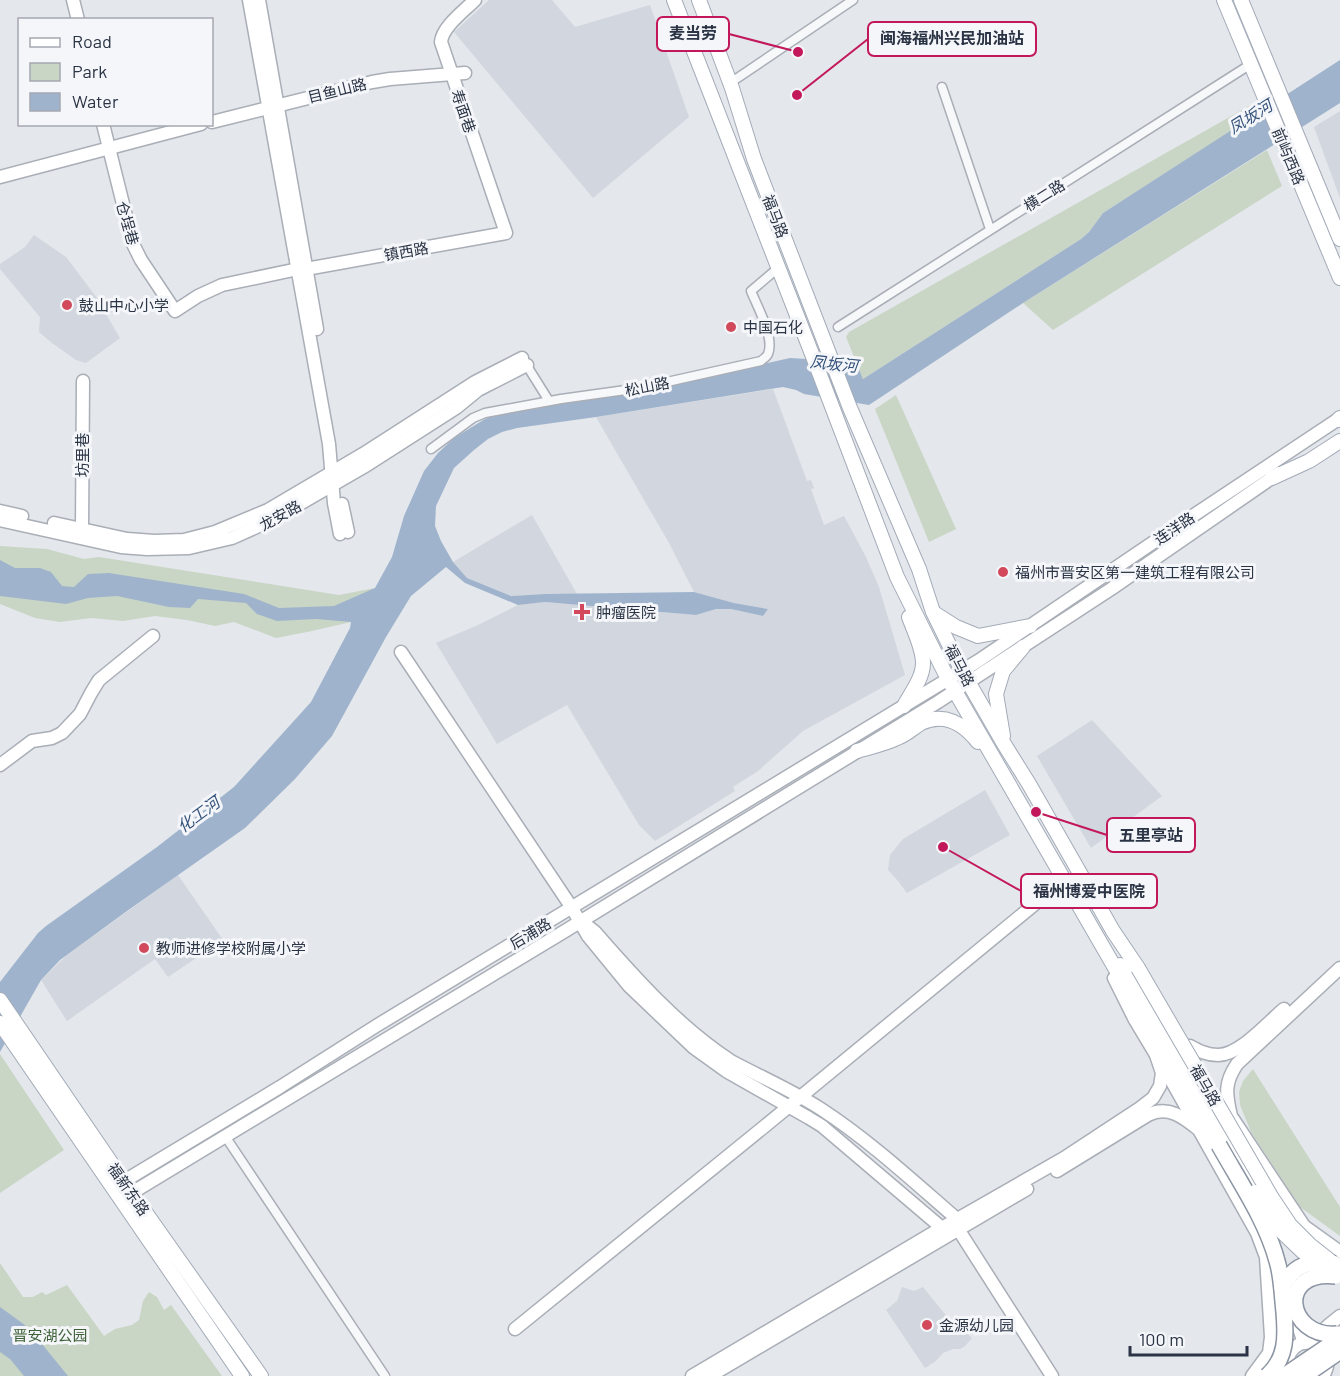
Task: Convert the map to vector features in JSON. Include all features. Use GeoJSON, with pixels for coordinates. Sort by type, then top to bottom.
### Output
{"type":"FeatureCollection","features":[{"type":"Feature","properties":{"kind":"highway"},"geometry":{"type":"LineString","coordinates":[[1122,980],[1219,1144],[1270,1240],[1278,1262],[1286,1335],[1282,1355],[1267,1376]]}},
{"type":"Feature","properties":{"kind":"highway"},"geometry":{"type":"LineString","coordinates":[[1310,1245],[1338,1267]]}},
{"type":"Feature","properties":{"kind":"highway"},"geometry":{"type":"LineString","coordinates":[[1281,1288],[1286,1278],[1304,1265],[1320,1262],[1338,1267]]}},
{"type":"Feature","properties":{"kind":"highway"},"geometry":{"type":"LineString","coordinates":[[1338,1267],[1304,1282],[1298,1288],[1294,1298],[1299,1318],[1307,1326],[1318,1333],[1330,1335],[1340,1333]]}},
{"type":"Feature","properties":{"kind":"highway"},"geometry":{"type":"LineString","coordinates":[[1284,1376],[1340,1338]]}},
{"type":"Feature","properties":{"kind":"highway"},"geometry":{"type":"LineString","coordinates":[[1304,1376],[1340,1351]]}},
{"type":"Feature","properties":{"kind":"main road"},"geometry":{"type":"LineString","coordinates":[[73,0],[78,18]]}},
{"type":"Feature","properties":{"kind":"main road"},"geometry":{"type":"LineString","coordinates":[[249,0],[273,106]]}},
{"type":"Feature","properties":{"kind":"main road"},"geometry":{"type":"LineString","coordinates":[[258,0],[273,106],[336,441],[334,503],[344,533]]}},
{"type":"Feature","properties":{"kind":"main road","name":"寿面巷"},"geometry":{"type":"LineString","coordinates":[[475,0],[447,27],[441,38],[451,74],[506,232]]}},
{"type":"Feature","properties":{"kind":"main road","name":"福马路"},"geometry":{"type":"LineString","coordinates":[[674,0],[897,578],[952,685],[1122,980]]}},
{"type":"Feature","properties":{"kind":"main road","name":"福马路"},"geometry":{"type":"LineString","coordinates":[[699,0],[730,83],[754,159],[850,408],[919,569],[933,612],[965,677],[1272,1198],[1290,1225],[1310,1245]]}},
{"type":"Feature","properties":{"kind":"main road","name":"前屿西路"},"geometry":{"type":"LineString","coordinates":[[1224,0],[1340,278]]}},
{"type":"Feature","properties":{"kind":"main road","name":"前屿西路"},"geometry":{"type":"LineString","coordinates":[[1241,0],[1340,239]]}},
{"type":"Feature","properties":{"kind":"main road","name":"目鱼山路"},"geometry":{"type":"LineString","coordinates":[[213,122],[372,82],[465,73]]}},
{"type":"Feature","properties":{"kind":"main road","name":"仓埕巷"},"geometry":{"type":"LineString","coordinates":[[103,126],[133,244],[175,311]]}},
{"type":"Feature","properties":{"kind":"main road"},"geometry":{"type":"LineString","coordinates":[[0,177],[194,126]]}},
{"type":"Feature","properties":{"kind":"main road","name":"镇西路"},"geometry":{"type":"LineString","coordinates":[[175,311],[198,296],[222,285],[506,232]]}},
{"type":"Feature","properties":{"kind":"main road"},"geometry":{"type":"LineString","coordinates":[[1329,253],[1340,286]]}},
{"type":"Feature","properties":{"kind":"main road","name":"龙安路"},"geometry":{"type":"LineString","coordinates":[[1,516],[127,539],[184,540],[200,536],[268,510],[335,477],[367,465],[524,361]]}},
{"type":"Feature","properties":{"kind":"main road","name":"坊里巷"},"geometry":{"type":"LineString","coordinates":[[82,530],[83,381]]}},
{"type":"Feature","properties":{"kind":"main road","name":"连洋路"},"geometry":{"type":"LineString","coordinates":[[952,685],[1023,647],[1178,544],[1272,478],[1340,422]]}},
{"type":"Feature","properties":{"kind":"main road","name":"连洋路"},"geometry":{"type":"LineString","coordinates":[[965,677],[1030,626],[1170,531],[1340,422]]}},
{"type":"Feature","properties":{"kind":"main road"},"geometry":{"type":"LineString","coordinates":[[1272,478],[1309,461],[1340,441]]}},
{"type":"Feature","properties":{"kind":"main road","name":"龙安路"},"geometry":{"type":"LineString","coordinates":[[1,516],[121,547],[189,548],[220,542],[247,533],[272,520],[335,477]]}},
{"type":"Feature","properties":{"kind":"main road"},"geometry":{"type":"LineString","coordinates":[[897,578],[923,663],[922,674],[904,706]]}},
{"type":"Feature","properties":{"kind":"main road"},"geometry":{"type":"LineString","coordinates":[[933,612],[956,627],[978,636],[1030,626]]}},
{"type":"Feature","properties":{"kind":"main road"},"geometry":{"type":"LineString","coordinates":[[0,765],[32,741],[52,738],[62,733],[80,714],[99,680],[153,636]]}},
{"type":"Feature","properties":{"kind":"main road"},"geometry":{"type":"LineString","coordinates":[[1004,744],[996,694],[1003,671],[1023,647]]}},
{"type":"Feature","properties":{"kind":"main road"},"geometry":{"type":"LineString","coordinates":[[401,652],[572,908],[588,936],[628,986],[677,1033],[714,1064],[822,1126],[942,1228]]}},
{"type":"Feature","properties":{"kind":"main road","name":"后浦路"},"geometry":{"type":"LineString","coordinates":[[122,1190],[572,908],[904,706],[952,685]]}},
{"type":"Feature","properties":{"kind":"main road","name":"后浦路"},"geometry":{"type":"LineString","coordinates":[[122,1190],[225,1136],[580,921],[857,751],[952,685]]}},
{"type":"Feature","properties":{"kind":"main road"},"geometry":{"type":"LineString","coordinates":[[857,751],[898,738],[925,722],[941,719],[968,729],[999,767]]}},
{"type":"Feature","properties":{"kind":"main road"},"geometry":{"type":"LineString","coordinates":[[515,1329],[1064,880]]}},
{"type":"Feature","properties":{"kind":"main road"},"geometry":{"type":"LineString","coordinates":[[580,921],[595,932],[643,985],[706,1043],[731,1061],[819,1108],[865,1141],[958,1224],[1052,1376]]}},
{"type":"Feature","properties":{"kind":"main road"},"geometry":{"type":"LineString","coordinates":[[1113,931],[1147,972],[1231,1116],[1301,1222],[1338,1267]]}},
{"type":"Feature","properties":{"kind":"main road"},"geometry":{"type":"LineString","coordinates":[[1098,940],[1135,1020],[1262,1245],[1267,1268],[1271,1337],[1269,1353],[1252,1376]]}},
{"type":"Feature","properties":{"kind":"main road","name":"福马路"},"geometry":{"type":"LineString","coordinates":[[1098,940],[1130,976],[1255,1192],[1282,1232],[1303,1252],[1338,1267]]}},
{"type":"Feature","properties":{"kind":"main road"},"geometry":{"type":"LineString","coordinates":[[1190,1046],[1215,1055],[1235,1051],[1340,957]]}},
{"type":"Feature","properties":{"kind":"main road"},"geometry":{"type":"LineString","coordinates":[[1231,1116],[1226,1092],[1229,1077],[1237,1064],[1340,968]]}},
{"type":"Feature","properties":{"kind":"main road","name":"福新东路"},"geometry":{"type":"LineString","coordinates":[[0,1000],[242,1376]]}},
{"type":"Feature","properties":{"kind":"main road","name":"福新东路"},"geometry":{"type":"LineString","coordinates":[[0,1023],[261,1376]]}},
{"type":"Feature","properties":{"kind":"main road"},"geometry":{"type":"LineString","coordinates":[[710,1376],[1064,1158],[1149,1102],[1157,1093],[1162,1078],[1161,1067],[1155,1055]]}},
{"type":"Feature","properties":{"kind":"main road"},"geometry":{"type":"LineString","coordinates":[[692,1376],[942,1228],[958,1224],[1068,1165],[1153,1113],[1173,1112],[1198,1129]]}},
{"type":"Feature","properties":{"kind":"main road"},"geometry":{"type":"LineString","coordinates":[[1301,1222],[1289,1297],[1307,1343]]}},
{"type":"Feature","properties":{"kind":"main road"},"geometry":{"type":"LineString","coordinates":[[1268,1308],[1290,1354],[1289,1371],[1293,1376]]}},
{"type":"Feature","properties":{"kind":"main road"},"geometry":{"type":"LineString","coordinates":[[1252,1376],[1290,1354],[1295,1347],[1307,1343],[1340,1316]]}},
{"type":"Feature","properties":{"kind":"main road"},"geometry":{"type":"LineString","coordinates":[[1307,1343],[1320,1347],[1325,1352],[1330,1370]]}},
{"type":"Feature","properties":{"kind":"street"},"geometry":{"type":"LineString","coordinates":[[730,83],[853,0]]}},
{"type":"Feature","properties":{"kind":"street","name":"横二路"},"geometry":{"type":"LineString","coordinates":[[838,327],[1251,64]]}},
{"type":"Feature","properties":{"kind":"street"},"geometry":{"type":"LineString","coordinates":[[942,87],[990,229]]}},
{"type":"Feature","properties":{"kind":"street","name":"松山路"},"geometry":{"type":"LineString","coordinates":[[431,449],[473,418],[485,412],[640,388],[760,361],[769,350],[768,338],[751,291],[778,268]]}},
{"type":"Feature","properties":{"kind":"street"},"geometry":{"type":"LineString","coordinates":[[524,361],[549,401]]}},
{"type":"Feature","properties":{"kind":"street"},"geometry":{"type":"LineString","coordinates":[[225,1136],[385,1376]]}},
{"type":"Feature","properties":{"kind":"shaded area"},"geometry":{"type":"Polygon","coordinates":[[[489,0],[552,0],[575,27],[650,5],[689,117],[593,198],[454,32],[489,0]]]}},
{"type":"Feature","properties":{"kind":"shaded area"},"geometry":{"type":"Polygon","coordinates":[[[1340,111],[1340,198],[1314,127],[1340,111]]]}},
{"type":"Feature","properties":{"kind":"shaded area","name":"鼓山中心小学"},"geometry":{"type":"Polygon","coordinates":[[[34,235],[66,257],[97,298],[113,311],[107,316],[120,338],[86,363],[76,360],[39,332],[40,317],[0,269],[0,264],[25,247],[34,235]]]}},
{"type":"Feature","properties":{"kind":"shaded area","name":"肿瘤医院"},"geometry":{"type":"Polygon","coordinates":[[[773,389],[807,481],[811,480],[814,488],[811,489],[824,525],[844,516],[866,557],[879,587],[905,675],[803,731],[758,771],[733,787],[735,791],[655,841],[639,825],[567,705],[497,744],[436,643],[518,605],[545,602],[696,615],[716,609],[731,609],[763,616],[768,609],[694,592],[669,543],[596,417],[773,389]]]}},
{"type":"Feature","properties":{"kind":"shaded area","name":"肿瘤医院"},"geometry":{"type":"Polygon","coordinates":[[[532,515],[577,594],[511,596],[467,578],[453,562],[532,515]]]}},
{"type":"Feature","properties":{"kind":"shaded area"},"geometry":{"type":"Polygon","coordinates":[[[1092,720],[1162,796],[1091,848],[1037,756],[1092,720]]]}},
{"type":"Feature","properties":{"kind":"shaded area"},"geometry":{"type":"Polygon","coordinates":[[[985,790],[1010,835],[907,893],[888,870],[890,855],[903,839],[985,790]]]}},
{"type":"Feature","properties":{"kind":"shaded area","name":"教师进修学校附属小学"},"geometry":{"type":"Polygon","coordinates":[[[178,875],[223,940],[168,977],[155,959],[67,1021],[41,980],[67,955],[178,875]]]}},
{"type":"Feature","properties":{"kind":"shaded area","name":"金源幼儿园"},"geometry":{"type":"Polygon","coordinates":[[[902,1287],[914,1291],[923,1287],[944,1313],[972,1338],[965,1346],[943,1353],[925,1368],[886,1310],[897,1301],[902,1287]]]}},
{"type":"Feature","properties":{"kind":"green space"},"geometry":{"type":"Polygon","coordinates":[[[1249,106],[1253,117],[1103,213],[1081,239],[863,379],[846,337],[849,332],[1249,106]]]}},
{"type":"Feature","properties":{"kind":"green space"},"geometry":{"type":"Polygon","coordinates":[[[1267,150],[1282,186],[1053,330],[1023,303],[1267,150]]]}},
{"type":"Feature","properties":{"kind":"green space"},"geometry":{"type":"Polygon","coordinates":[[[896,395],[956,529],[929,542],[875,409],[896,395]]]}},
{"type":"Feature","properties":{"kind":"green space"},"geometry":{"type":"Polygon","coordinates":[[[0,546],[47,549],[84,559],[99,557],[339,595],[375,588],[351,622],[276,638],[234,622],[215,626],[155,616],[123,621],[91,618],[60,622],[35,618],[0,604],[0,546]]]}},
{"type":"Feature","properties":{"kind":"green space"},"geometry":{"type":"Polygon","coordinates":[[[0,1054],[64,1150],[0,1193],[0,1054]]]}},
{"type":"Feature","properties":{"kind":"green space"},"geometry":{"type":"Polygon","coordinates":[[[1253,1069],[1340,1207],[1340,1236],[1300,1207],[1251,1132],[1240,1105],[1239,1092],[1243,1081],[1253,1069]]]}},
{"type":"Feature","properties":{"kind":"green space","name":"晋安湖公园"},"geometry":{"type":"Polygon","coordinates":[[[0,1263],[23,1297],[33,1297],[42,1292],[46,1295],[67,1285],[104,1336],[139,1320],[143,1301],[149,1292],[157,1297],[164,1310],[171,1305],[222,1376],[0,1376],[0,1263]]]}},
{"type":"Feature","properties":{"kind":"water","name":"凤坂河"},"geometry":{"type":"Polygon","coordinates":[[[1340,60],[1340,103],[1023,303],[869,405],[804,394],[783,387],[517,428],[488,439],[454,468],[436,506],[435,526],[441,541],[453,562],[467,578],[511,596],[694,592],[768,609],[763,616],[731,609],[716,609],[696,615],[545,602],[518,605],[465,583],[446,567],[411,596],[332,736],[295,779],[245,828],[60,960],[41,980],[0,1052],[0,982],[38,933],[157,847],[234,787],[311,702],[351,622],[316,619],[277,621],[257,614],[246,603],[198,599],[190,608],[169,607],[117,596],[88,598],[66,604],[0,596],[0,560],[15,568],[40,568],[51,572],[62,586],[74,587],[88,574],[109,573],[244,594],[279,608],[334,606],[375,588],[392,557],[404,516],[424,471],[454,438],[485,419],[496,415],[644,390],[790,358],[856,362],[863,379],[1081,239],[1103,213],[1340,60]]]}},
{"type":"Feature","properties":{"kind":"water"},"geometry":{"type":"Polygon","coordinates":[[[0,1307],[29,1328],[68,1376],[24,1376],[10,1359],[0,1352],[0,1307]]]}},
{"type":"Feature","properties":{"kind":"place","name":"麦当劳"},"geometry":{"type":"Point","coordinates":[798,52]}},
{"type":"Feature","properties":{"kind":"place","name":"闽海福州兴民加油站"},"geometry":{"type":"Point","coordinates":[797,95]}},
{"type":"Feature","properties":{"kind":"place","name":"鼓山中心小学"},"geometry":{"type":"Point","coordinates":[67,305]}},
{"type":"Feature","properties":{"kind":"place","name":"中国石化"},"geometry":{"type":"Point","coordinates":[731,327]}},
{"type":"Feature","properties":{"kind":"place","name":"福州市晋安区第一建筑工程有限公司"},"geometry":{"type":"Point","coordinates":[1003,572]}},
{"type":"Feature","properties":{"kind":"place","name":"肿瘤医院"},"geometry":{"type":"Point","coordinates":[582,612]}},
{"type":"Feature","properties":{"kind":"place","name":"五里亭站"},"geometry":{"type":"Point","coordinates":[1036,812]}},
{"type":"Feature","properties":{"kind":"place","name":"福州博爱中医院"},"geometry":{"type":"Point","coordinates":[943,847]}},
{"type":"Feature","properties":{"kind":"place","name":"教师进修学校附属小学"},"geometry":{"type":"Point","coordinates":[144,948]}},
{"type":"Feature","properties":{"kind":"place","name":"金源幼儿园"},"geometry":{"type":"Point","coordinates":[927,1325]}},
{"type":"Feature","properties":{"kind":"water label","name":"化工河"},"geometry":{"type":"Point","coordinates":[198,814]}}]}
